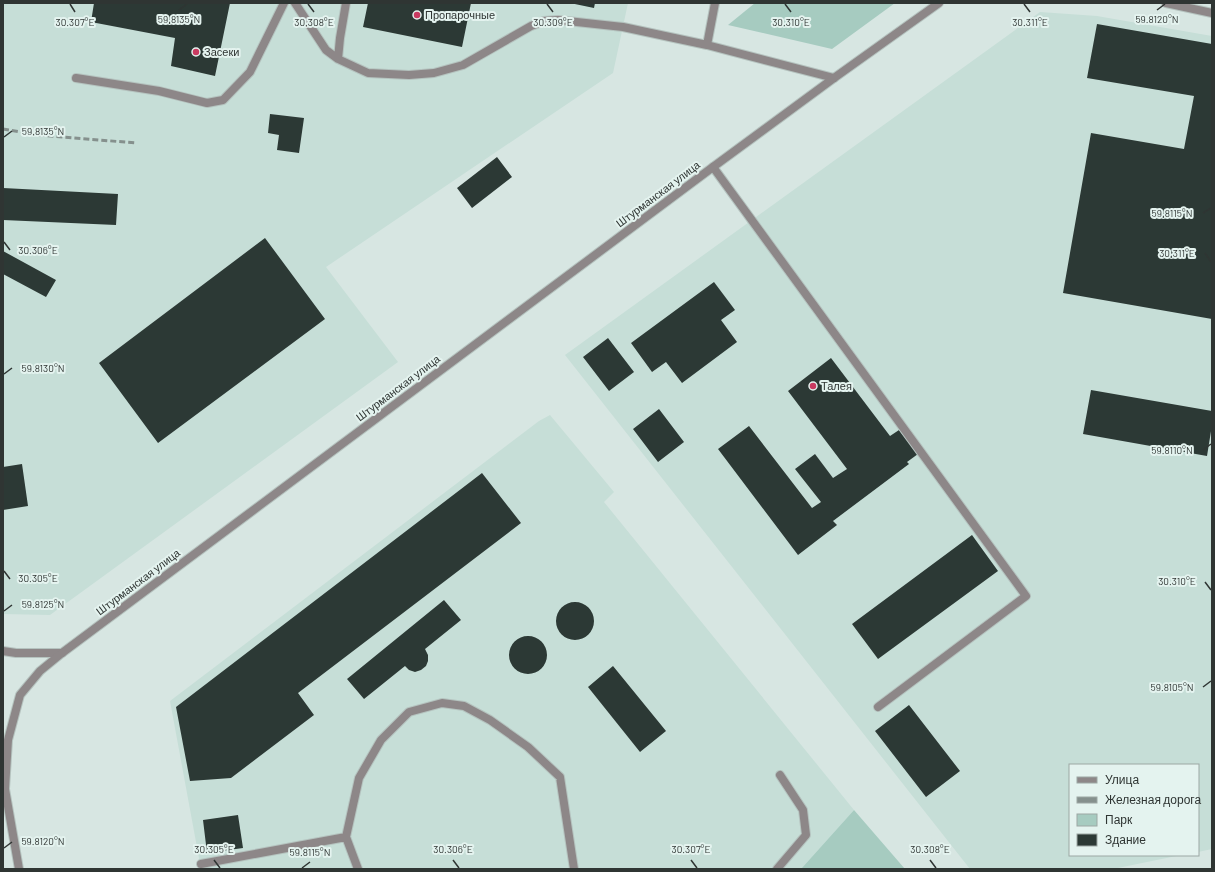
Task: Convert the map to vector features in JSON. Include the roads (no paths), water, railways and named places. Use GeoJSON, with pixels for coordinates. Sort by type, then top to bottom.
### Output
{"type":"FeatureCollection","features":[{"type":"Feature","properties":{"kind":"street"},"geometry":{"type":"LineString","coordinates":[[76,78],[159,91],[207,103],[223,100],[250,72],[284,3]]}},
{"type":"Feature","properties":{"kind":"street"},"geometry":{"type":"LineString","coordinates":[[295,3],[326,50],[338,59],[368,73],[409,75],[434,73],[463,65],[531,26],[544,21],[558,20],[623,27],[707,45],[834,78]]}},
{"type":"Feature","properties":{"kind":"street"},"geometry":{"type":"LineString","coordinates":[[338,59],[346,3]]}},
{"type":"Feature","properties":{"kind":"street"},"geometry":{"type":"LineString","coordinates":[[707,45],[715,3]]}},
{"type":"Feature","properties":{"kind":"street","name":"Штурманская улица"},"geometry":{"type":"LineString","coordinates":[[19,869],[5,789],[6,748],[20,695],[40,671],[62,653],[713,167],[939,3]]}},
{"type":"Feature","properties":{"kind":"street"},"geometry":{"type":"LineString","coordinates":[[1166,3],[1212,12]]}},
{"type":"Feature","properties":{"kind":"street"},"geometry":{"type":"LineString","coordinates":[[713,167],[1026,596],[878,706]]}},
{"type":"Feature","properties":{"kind":"street"},"geometry":{"type":"LineString","coordinates":[[3,651],[16,653],[62,653]]}},
{"type":"Feature","properties":{"kind":"street"},"geometry":{"type":"LineString","coordinates":[[358,869],[346,836],[359,778],[381,740],[409,712],[442,703],[464,706],[490,720],[528,747],[560,777],[574,869]]}},
{"type":"Feature","properties":{"kind":"street"},"geometry":{"type":"LineString","coordinates":[[777,869],[806,835],[803,810],[780,775]]}},
{"type":"Feature","properties":{"kind":"street"},"geometry":{"type":"LineString","coordinates":[[201,864],[346,836]]}},
{"type":"Feature","properties":{"kind":"railway"},"geometry":{"type":"LineString","coordinates":[[3,129],[39,135],[136,143]]}},
{"type":"Feature","properties":{"kind":"place","name":"Пропарочные"},"geometry":{"type":"Point","coordinates":[417,15]}},
{"type":"Feature","properties":{"kind":"place","name":"Засеки"},"geometry":{"type":"Point","coordinates":[196,52]}},
{"type":"Feature","properties":{"kind":"place","name":"Талея"},"geometry":{"type":"Point","coordinates":[813,386]}}]}
